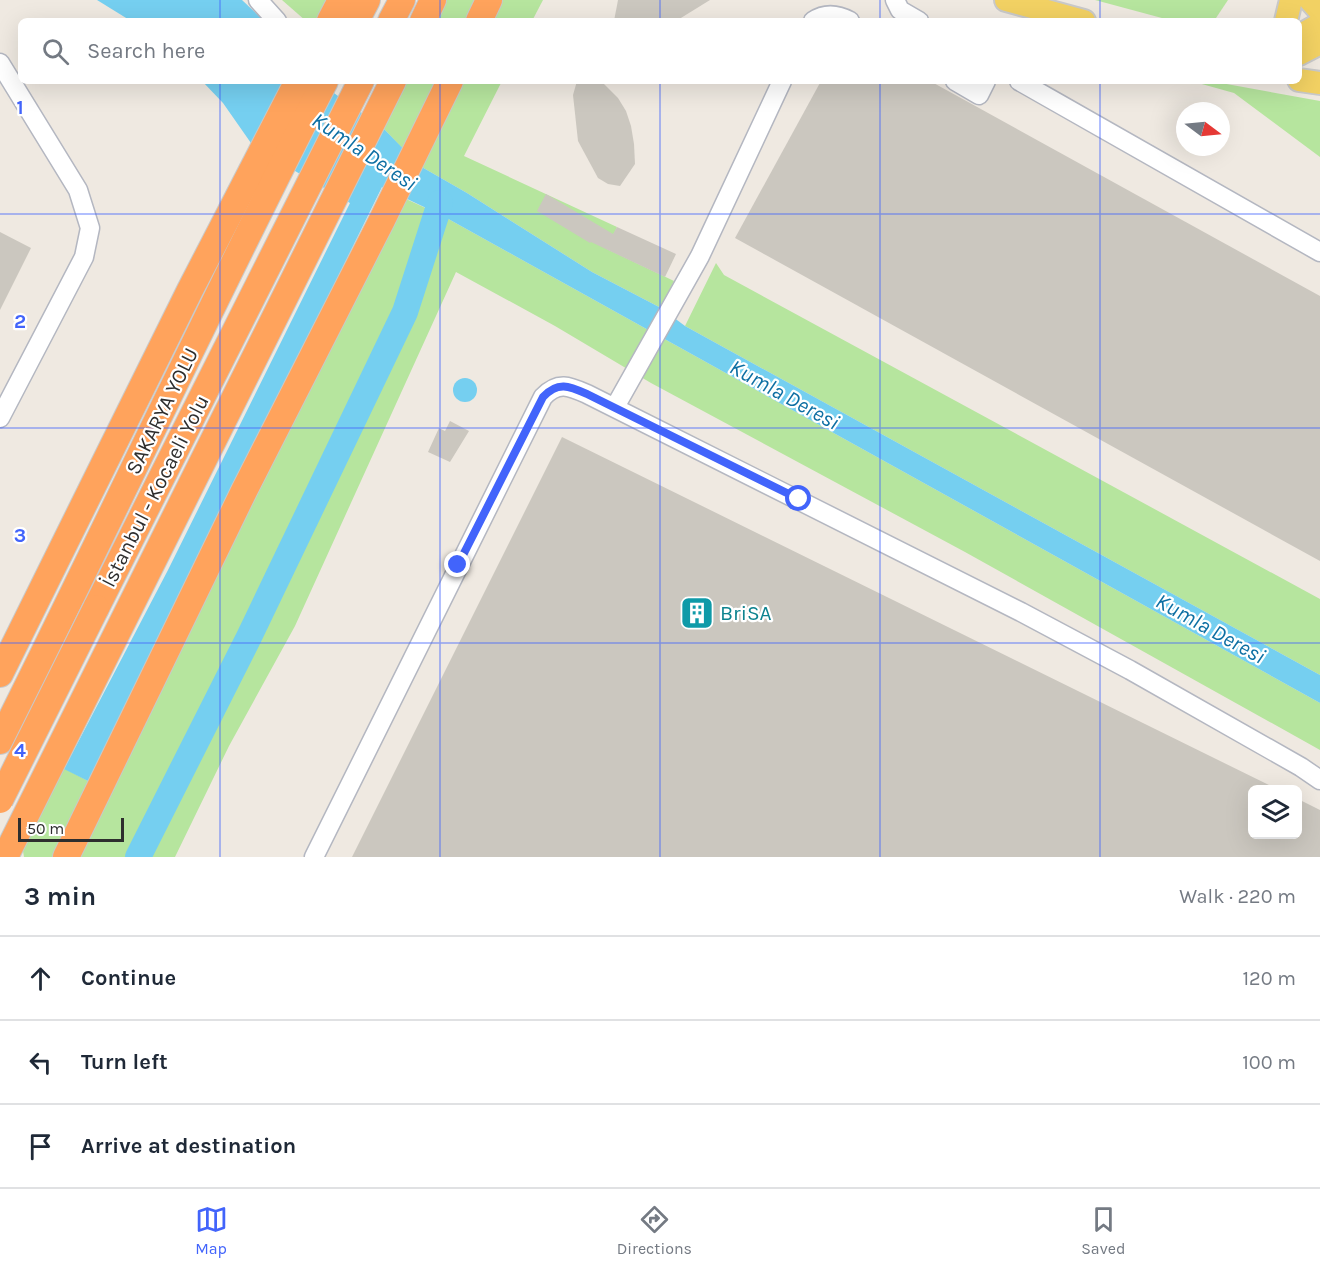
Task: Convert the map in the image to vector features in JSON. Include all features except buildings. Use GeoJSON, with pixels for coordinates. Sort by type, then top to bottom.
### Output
{"type":"FeatureCollection","features":[{"type":"Feature","properties":{"kind":"highway"},"geometry":{"type":"LineString","coordinates":[[331,18],[340,0]]}},
{"type":"Feature","properties":{"kind":"highway"},"geometry":{"type":"LineString","coordinates":[[358,18],[367,0]]}},
{"type":"Feature","properties":{"kind":"highway"},"geometry":{"type":"LineString","coordinates":[[393,18],[402,0]]}},
{"type":"Feature","properties":{"kind":"highway"},"geometry":{"type":"LineString","coordinates":[[424,18],[433,0]]}},
{"type":"Feature","properties":{"kind":"highway"},"geometry":{"type":"LineString","coordinates":[[480,18],[489,0]]}},
{"type":"Feature","properties":{"kind":"highway"},"geometry":{"type":"LineString","coordinates":[[0,674],[190,290],[271,160],[297,84]]}},
{"type":"Feature","properties":{"kind":"highway","name":"SAKARYA YOLU"},"geometry":{"type":"LineString","coordinates":[[0,741],[74,595],[270,188],[271,160],[323,84]]}},
{"type":"Feature","properties":{"kind":"highway"},"geometry":{"type":"LineString","coordinates":[[5,852],[36,796],[391,84]]}},
{"type":"Feature","properties":{"kind":"highway"},"geometry":{"type":"LineString","coordinates":[[66,857],[244,491],[449,84]]}},
{"type":"Feature","properties":{"kind":"highway","name":"İstanbul - Kocaeli Yolu"},"geometry":{"type":"LineString","coordinates":[[0,799],[356,90]]}},
{"type":"Feature","properties":{"kind":"highway"},"geometry":{"type":"LineString","coordinates":[[140,393],[270,188]]}},
{"type":"Feature","properties":{"kind":"highway"},"geometry":{"type":"LineString","coordinates":[[221,422],[289,224]]}},
{"type":"Feature","properties":{"kind":"highway"},"geometry":{"type":"LineString","coordinates":[[0,799],[21,800],[36,796]]}},
{"type":"Feature","properties":{"kind":"main road"},"geometry":{"type":"LineString","coordinates":[[1006,0],[1073,18]]}},
{"type":"Feature","properties":{"kind":"main road"},"geometry":{"type":"LineString","coordinates":[[1287,18],[1291,0]]}},
{"type":"Feature","properties":{"kind":"main road"},"geometry":{"type":"LineString","coordinates":[[1310,0],[1320,11]]}},
{"type":"Feature","properties":{"kind":"main road"},"geometry":{"type":"LineString","coordinates":[[1302,34],[1320,24]]}},
{"type":"Feature","properties":{"kind":"main road"},"geometry":{"type":"LineString","coordinates":[[1302,52],[1320,43]]}},
{"type":"Feature","properties":{"kind":"main road"},"geometry":{"type":"LineString","coordinates":[[1302,80],[1320,83]]}},
{"type":"Feature","properties":{"kind":"street"},"geometry":{"type":"LineString","coordinates":[[258,0],[273,18]]}},
{"type":"Feature","properties":{"kind":"street"},"geometry":{"type":"LineString","coordinates":[[895,0],[900,10],[915,18]]}},
{"type":"Feature","properties":{"kind":"street"},"geometry":{"type":"LineString","coordinates":[[819,18],[825,15],[842,18]]}},
{"type":"Feature","properties":{"kind":"street"},"geometry":{"type":"LineString","coordinates":[[0,63],[78,190],[90,228],[84,257],[0,418]]}},
{"type":"Feature","properties":{"kind":"street"},"geometry":{"type":"LineString","coordinates":[[615,407],[705,246],[781,84]]}},
{"type":"Feature","properties":{"kind":"street"},"geometry":{"type":"LineString","coordinates":[[960,84],[979,95],[984,84]]}},
{"type":"Feature","properties":{"kind":"street"},"geometry":{"type":"LineString","coordinates":[[1024,84],[1320,252]]}},
{"type":"Feature","properties":{"kind":"street"},"geometry":{"type":"LineString","coordinates":[[314,857],[543,397],[550,390],[560,386],[572,388],[615,407],[1021,612],[1130,670],[1320,780]]}},
{"type":"Feature","properties":{"kind":"green space"},"geometry":{"type":"Polygon","coordinates":[[[282,0],[331,0],[322,18],[303,18],[282,0]]]}},
{"type":"Feature","properties":{"kind":"green space"},"geometry":{"type":"Polygon","coordinates":[[[444,0],[479,0],[470,18],[435,18],[444,0]]]}},
{"type":"Feature","properties":{"kind":"green space"},"geometry":{"type":"Polygon","coordinates":[[[497,0],[543,0],[534,18],[488,18],[497,0]]]}},
{"type":"Feature","properties":{"kind":"green space"},"geometry":{"type":"Polygon","coordinates":[[[1095,0],[1228,0],[1216,18],[1162,18],[1095,0]]]}},
{"type":"Feature","properties":{"kind":"green space"},"geometry":{"type":"Polygon","coordinates":[[[404,84],[440,84],[407,153],[383,128],[404,84]]]}},
{"type":"Feature","properties":{"kind":"green space"},"geometry":{"type":"Polygon","coordinates":[[[458,84],[500,84],[464,156],[617,227],[607,249],[674,281],[661,308],[592,272],[420,166],[458,84]]]}},
{"type":"Feature","properties":{"kind":"green space"},"geometry":{"type":"Polygon","coordinates":[[[1202,84],[1226,84],[1320,101],[1320,157],[1234,93],[1202,84]]]}},
{"type":"Feature","properties":{"kind":"green space"},"geometry":{"type":"Polygon","coordinates":[[[406,199],[443,216],[1320,703],[1320,750],[965,552],[651,383],[555,326],[456,272],[295,626],[229,746],[175,857],[78,857],[174,660],[406,199]]]}},
{"type":"Feature","properties":{"kind":"green space"},"geometry":{"type":"Polygon","coordinates":[[[716,263],[724,275],[1320,599],[1320,675],[685,326],[716,263]]]}},
{"type":"Feature","properties":{"kind":"green space"},"geometry":{"type":"Polygon","coordinates":[[[64,768],[90,782],[55,857],[24,857],[23,851],[64,768]]]}},
{"type":"Feature","properties":{"kind":"water"},"geometry":{"type":"Polygon","coordinates":[[[97,0],[242,0],[261,18],[126,18],[97,0]]]}},
{"type":"Feature","properties":{"kind":"water","name":"Kumla Deresi"},"geometry":{"type":"Polygon","coordinates":[[[205,84],[321,84],[383,128],[420,166],[592,272],[661,308],[685,326],[1320,675],[1320,703],[443,216],[382,187],[90,782],[64,769],[168,570],[350,203],[283,164],[260,156],[223,103],[205,84]]]}},
{"type":"Feature","properties":{"kind":"water"},"geometry":{"type":"Polygon","coordinates":[[[465,378],[470,379],[476,385],[476,395],[470,401],[465,402],[460,401],[454,395],[453,390],[454,385],[460,379],[465,378]]]}},
{"type":"Feature","properties":{"kind":"waterway"},"geometry":{"type":"LineString","coordinates":[[138,857],[249,637],[405,312],[440,203]]}},
{"type":"Feature","properties":{"kind":"place","name":"BriSA"},"geometry":{"type":"Point","coordinates":[697,613]}},
{"type":"Feature","properties":{"kind":"route"},"geometry":{"type":"LineString","coordinates":[[458,565],[543,397],[550,390],[560,386],[587,394],[799,499]]}}]}
